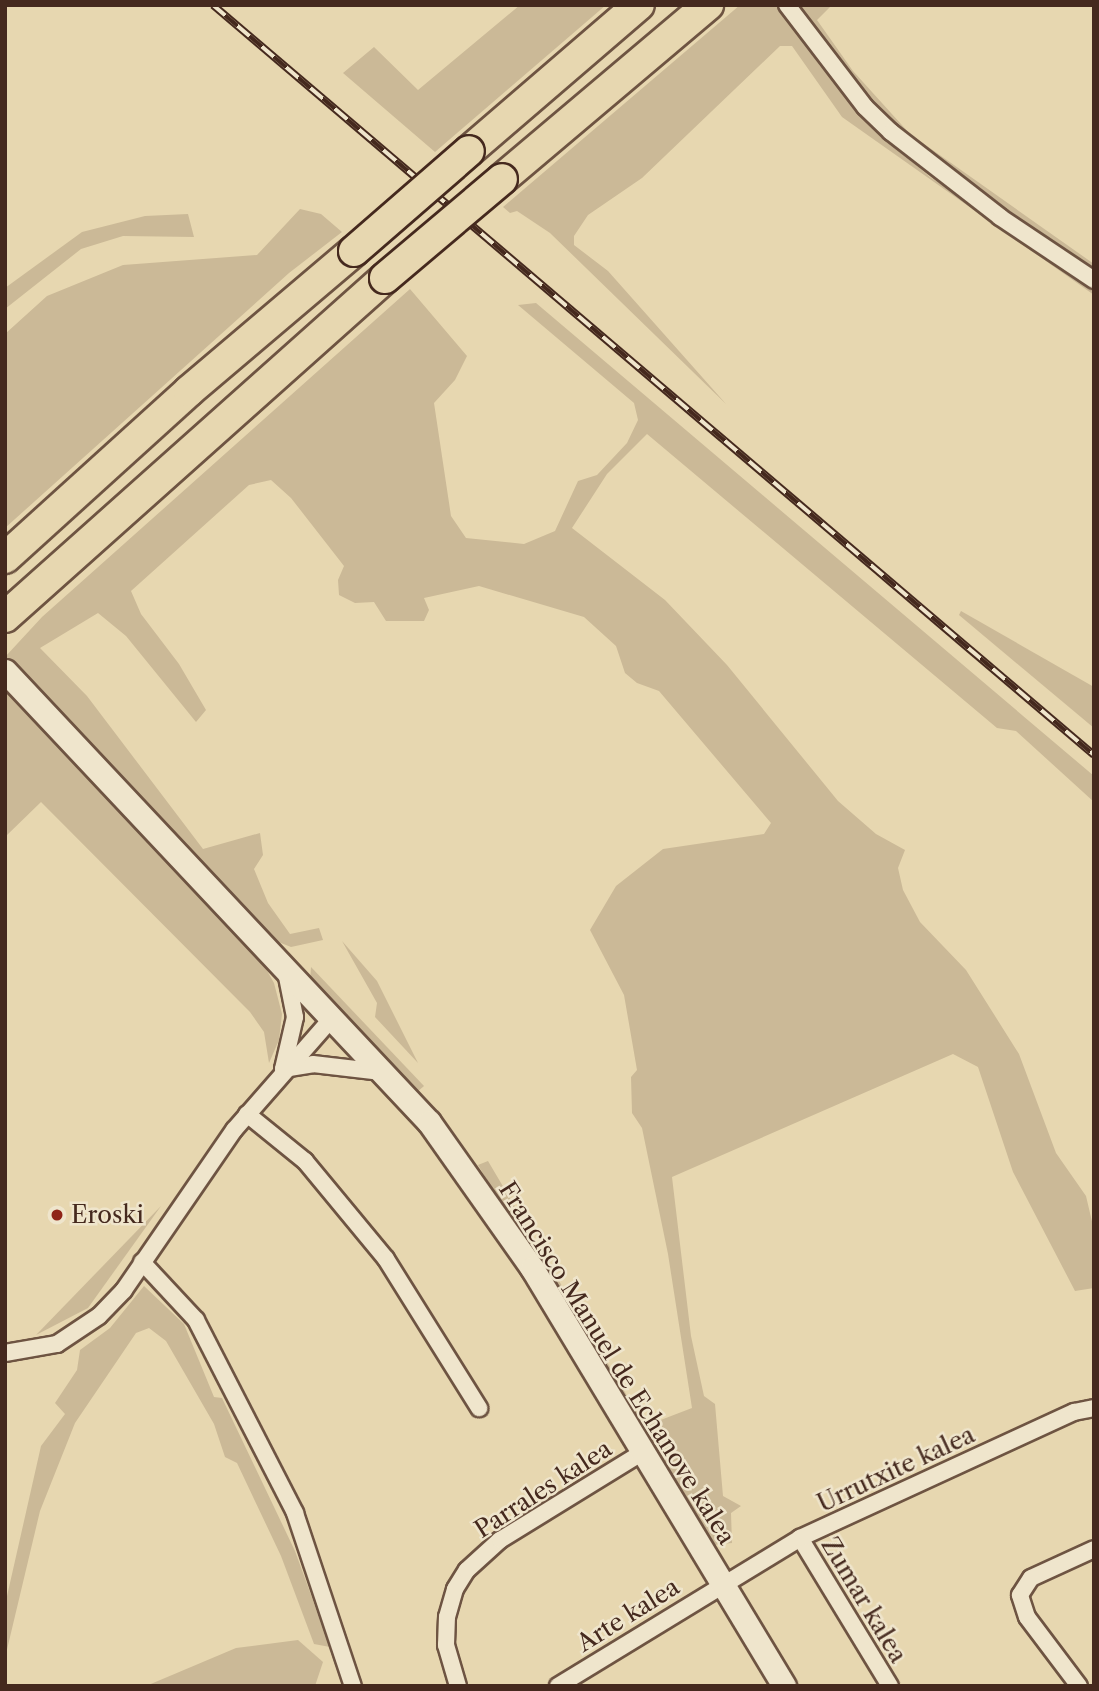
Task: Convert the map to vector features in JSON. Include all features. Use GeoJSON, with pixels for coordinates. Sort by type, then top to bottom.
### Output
{"type":"FeatureCollection","features":[{"type":"Feature","properties":{"kind":"highway"},"geometry":{"type":"LineString","coordinates":[[5,558],[189,391],[639,5]]}},
{"type":"Feature","properties":{"kind":"highway"},"geometry":{"type":"LineString","coordinates":[[5,617],[385,278],[708,5]]}},
{"type":"Feature","properties":{"kind":"street"},"geometry":{"type":"LineString","coordinates":[[787,5],[865,107],[891,132],[1000,217],[1094,280]]}},
{"type":"Feature","properties":{"kind":"street","name":"Francisco Manuel de Echanove kalea"},"geometry":{"type":"LineString","coordinates":[[5,671],[429,1122],[498,1215],[784,1686]]}},
{"type":"Feature","properties":{"kind":"street"},"geometry":{"type":"LineString","coordinates":[[283,1069],[295,1017],[286,969]]}},
{"type":"Feature","properties":{"kind":"street"},"geometry":{"type":"LineString","coordinates":[[5,1353],[57,1344],[81,1331],[124,1290],[247,1114],[283,1069],[332,1018]]}},
{"type":"Feature","properties":{"kind":"street"},"geometry":{"type":"LineString","coordinates":[[283,1069],[313,1064],[382,1072]]}},
{"type":"Feature","properties":{"kind":"street"},"geometry":{"type":"LineString","coordinates":[[247,1114],[305,1161],[386,1259],[479,1408]]}},
{"type":"Feature","properties":{"kind":"street"},"geometry":{"type":"LineString","coordinates":[[142,1262],[196,1320],[289,1501],[332,1612],[353,1686]]}},
{"type":"Feature","properties":{"kind":"street","name":"Urrutxite kalea"},"geometry":{"type":"LineString","coordinates":[[723,1584],[800,1538],[1074,1412],[1094,1408]]}},
{"type":"Feature","properties":{"kind":"street","name":"Parrales kalea"},"geometry":{"type":"LineString","coordinates":[[458,1686],[446,1645],[447,1617],[455,1589],[467,1570],[500,1540],[643,1452]]}},
{"type":"Feature","properties":{"kind":"street","name":"Zumar kalea"},"geometry":{"type":"LineString","coordinates":[[800,1538],[890,1686]]}},
{"type":"Feature","properties":{"kind":"street"},"geometry":{"type":"LineString","coordinates":[[1079,1686],[1027,1618],[1020,1595],[1031,1578],[1094,1549]]}},
{"type":"Feature","properties":{"kind":"street","name":"Arte kalea"},"geometry":{"type":"LineString","coordinates":[[558,1686],[723,1584]]}},
{"type":"Feature","properties":{"kind":"shaded area"},"geometry":{"type":"Polygon","coordinates":[[[520,5],[606,5],[435,152],[343,73],[374,47],[418,90],[520,5]]]}},
{"type":"Feature","properties":{"kind":"shaded area"},"geometry":{"type":"Polygon","coordinates":[[[740,5],[778,5],[820,66],[889,142],[930,177],[1094,286],[1094,295],[842,117],[792,46],[780,46],[642,178],[588,215],[574,236],[574,245],[608,271],[726,404],[550,233],[517,211],[510,213],[503,207],[740,5]]]}},
{"type":"Feature","properties":{"kind":"shaded area"},"geometry":{"type":"Polygon","coordinates":[[[796,5],[832,5],[817,20],[853,71],[910,134],[1094,264],[1094,270],[946,167],[899,130],[851,78],[796,5]]]}},
{"type":"Feature","properties":{"kind":"shaded area"},"geometry":{"type":"Polygon","coordinates":[[[300,209],[321,214],[342,232],[289,273],[5,528],[5,334],[47,296],[123,265],[257,255],[300,209]]]}},
{"type":"Feature","properties":{"kind":"shaded area"},"geometry":{"type":"Polygon","coordinates":[[[188,214],[194,237],[123,236],[81,249],[5,309],[5,288],[82,232],[145,216],[188,214]]]}},
{"type":"Feature","properties":{"kind":"shaded area"},"geometry":{"type":"Polygon","coordinates":[[[410,289],[467,356],[455,380],[434,403],[451,516],[466,538],[524,544],[555,531],[578,481],[597,475],[627,443],[638,420],[634,403],[518,305],[536,303],[1094,776],[1094,802],[1016,731],[997,728],[647,434],[607,474],[572,528],[665,600],[727,665],[838,801],[876,834],[905,850],[898,868],[903,890],[920,922],[966,970],[1019,1054],[1056,1153],[1086,1196],[1094,1230],[1094,1288],[1075,1291],[1013,1172],[978,1067],[953,1054],[672,1177],[691,1336],[704,1396],[715,1404],[723,1496],[741,1506],[731,1513],[732,1543],[714,1545],[704,1537],[478,1165],[488,1161],[645,1426],[692,1408],[668,1254],[642,1128],[632,1113],[631,1077],[637,1070],[624,995],[590,930],[616,886],[663,849],[764,834],[771,823],[659,691],[637,683],[625,673],[616,646],[584,617],[479,586],[424,598],[429,610],[424,621],[386,621],[374,602],[355,603],[339,595],[338,580],[344,566],[291,498],[271,480],[249,485],[131,591],[141,614],[179,664],[206,710],[196,722],[126,636],[98,613],[40,648],[87,696],[203,849],[260,833],[263,855],[254,869],[268,903],[290,934],[319,928],[323,940],[291,947],[276,941],[5,657],[42,617],[410,289]]]}},
{"type":"Feature","properties":{"kind":"shaded area"},"geometry":{"type":"Polygon","coordinates":[[[961,611],[1094,687],[1094,728],[959,615],[961,611]]]}},
{"type":"Feature","properties":{"kind":"shaded area"},"geometry":{"type":"Polygon","coordinates":[[[5,690],[261,960],[274,983],[282,1014],[279,1040],[269,1063],[264,1032],[250,1012],[41,802],[5,837],[5,690]]]}},
{"type":"Feature","properties":{"kind":"shaded area"},"geometry":{"type":"Polygon","coordinates":[[[342,941],[377,981],[418,1063],[375,1017],[377,1003],[342,941]]]}},
{"type":"Feature","properties":{"kind":"shaded area"},"geometry":{"type":"Polygon","coordinates":[[[311,967],[424,1086],[416,1093],[310,984],[311,967]]]}},
{"type":"Feature","properties":{"kind":"shaded area"},"geometry":{"type":"Polygon","coordinates":[[[161,1206],[88,1308],[36,1335],[161,1206]]]}},
{"type":"Feature","properties":{"kind":"shaded area"},"geometry":{"type":"Polygon","coordinates":[[[144,1286],[184,1324],[214,1397],[222,1398],[295,1551],[330,1647],[314,1644],[281,1556],[237,1463],[225,1457],[214,1424],[166,1341],[149,1328],[136,1333],[75,1423],[40,1511],[5,1658],[5,1605],[41,1446],[65,1414],[55,1403],[77,1370],[80,1350],[110,1328],[144,1286]]]}},
{"type":"Feature","properties":{"kind":"shaded area"},"geometry":{"type":"Polygon","coordinates":[[[298,1640],[323,1662],[315,1686],[146,1686],[236,1648],[298,1640]]]}},
{"type":"Feature","properties":{"kind":"railway"},"geometry":{"type":"LineString","coordinates":[[213,5],[1094,755]]}},
{"type":"Feature","properties":{"kind":"place","name":"Eroski"},"geometry":{"type":"Point","coordinates":[57,1215]}}]}
